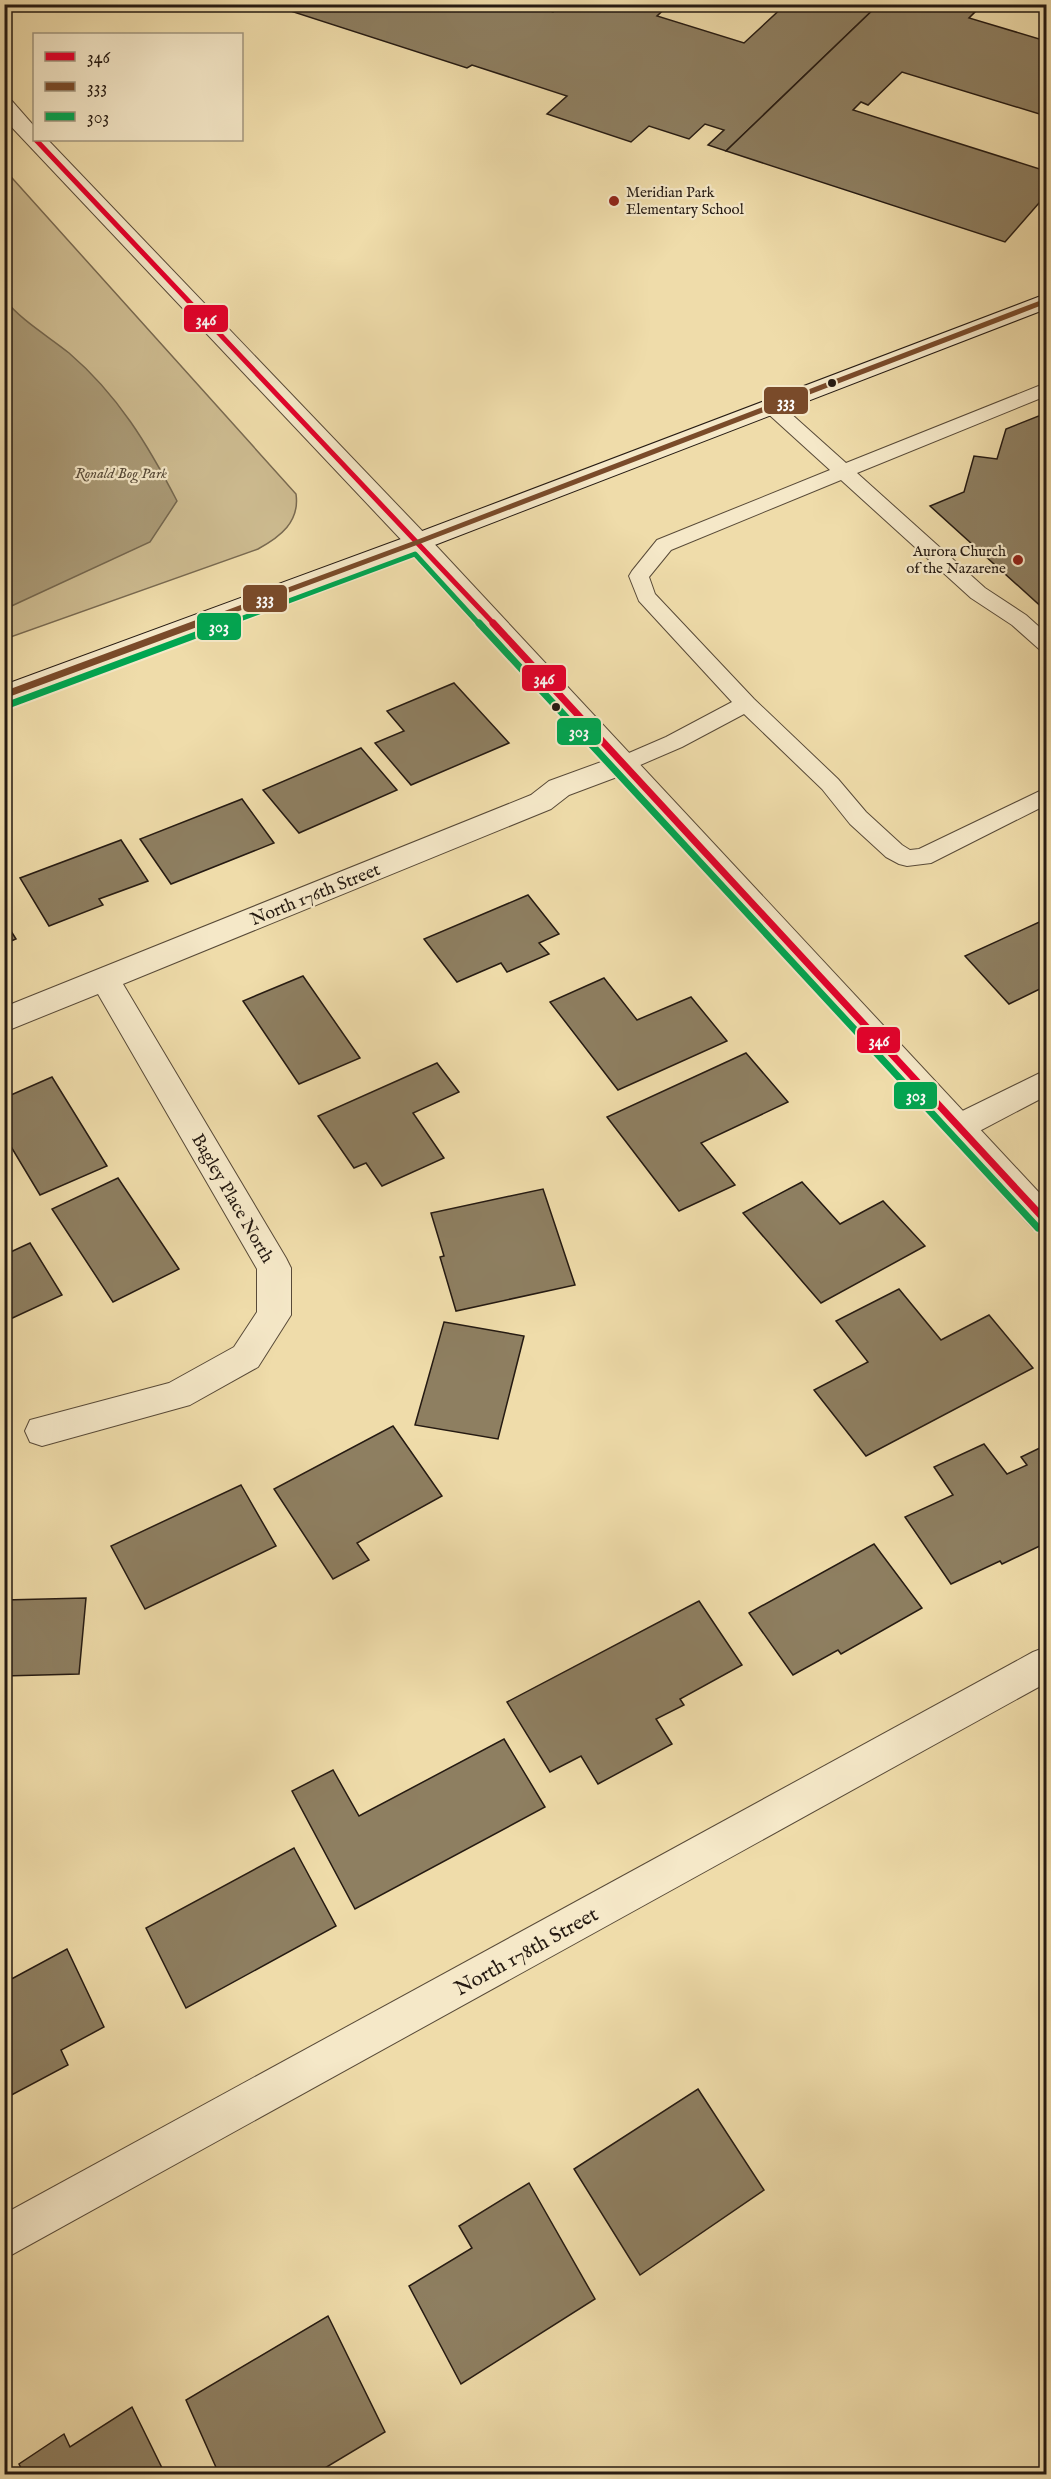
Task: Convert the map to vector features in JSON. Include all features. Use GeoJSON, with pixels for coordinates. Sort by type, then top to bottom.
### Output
{"type":"FeatureCollection","features":[{"type":"Feature","properties":{"kind":"street"},"geometry":{"type":"LineString","coordinates":[[4,106],[33,137]]}},
{"type":"Feature","properties":{"kind":"street"},"geometry":{"type":"LineString","coordinates":[[37,141],[418,542],[1047,1221]]}},
{"type":"Feature","properties":{"kind":"street"},"geometry":{"type":"LineString","coordinates":[[4,695],[418,542],[1047,301]]}},
{"type":"Feature","properties":{"kind":"street","name":"North 176th Street"},"geometry":{"type":"LineString","coordinates":[[4,1020],[541,802],[559,789],[623,764]]}},
{"type":"Feature","properties":{"kind":"street","name":"Bagley Place North"},"geometry":{"type":"LineString","coordinates":[[42,1431],[178,1395],[246,1357],[274,1315],[274,1268],[104,979]]}},
{"type":"Feature","properties":{"kind":"street"},"geometry":{"type":"LineString","coordinates":[[959,1127],[1047,1082]]}},
{"type":"Feature","properties":{"kind":"street","name":"North 178th Street"},"geometry":{"type":"LineString","coordinates":[[4,2238],[1047,1664]]}},
{"type":"Feature","properties":{"kind":"lane"},"geometry":{"type":"LineString","coordinates":[[1047,389],[664,545],[639,576],[645,596],[746,704],[830,784],[865,824],[894,851],[907,858],[923,857],[1047,796]]}},
{"type":"Feature","properties":{"kind":"lane"},"geometry":{"type":"LineString","coordinates":[[772,407],[978,593],[1019,620],[1047,644]]}},
{"type":"Feature","properties":{"kind":"lane"},"geometry":{"type":"LineString","coordinates":[[623,764],[674,742],[746,704]]}},
{"type":"Feature","properties":{"kind":"green space","name":"Ronald Bog Park"},"geometry":{"type":"Polygon","coordinates":[[[4,169],[296,494],[292,521],[281,534],[258,549],[5,639],[4,169]]]}},
{"type":"Feature","properties":{"kind":"shaded area"},"geometry":{"type":"Polygon","coordinates":[[[5,300],[27,322],[69,353],[102,386],[143,441],[177,501],[150,542],[5,609],[5,300]]]}},
{"type":"Feature","properties":{"kind":"building"},"geometry":{"type":"Polygon","coordinates":[[[281,4],[513,4],[534,11],[538,7],[553,12],[561,5],[559,4],[670,4],[657,16],[744,43],[786,4],[879,4],[726,151],[708,145],[724,130],[705,124],[689,139],[649,126],[631,142],[547,114],[567,96],[472,65],[467,68],[278,7],[281,4]]]}},
{"type":"Feature","properties":{"kind":"building"},"geometry":{"type":"Polygon","coordinates":[[[879,4],[948,4],[975,12],[969,18],[1046,41],[1046,116],[902,72],[868,105],[861,102],[853,110],[1046,171],[1046,195],[1005,242],[726,151],[879,4]]]}},
{"type":"Feature","properties":{"kind":"building","name":"Aurora Church of the Nazarene"},"geometry":{"type":"Polygon","coordinates":[[[1046,413],[1046,611],[930,506],[964,492],[974,456],[997,459],[1006,429],[1046,413]]]}},
{"type":"Feature","properties":{"kind":"building"},"geometry":{"type":"Polygon","coordinates":[[[454,683],[509,743],[411,785],[375,743],[404,731],[387,711],[454,683]]]}},
{"type":"Feature","properties":{"kind":"building"},"geometry":{"type":"Polygon","coordinates":[[[361,748],[397,790],[299,833],[263,790],[361,748]]]}},
{"type":"Feature","properties":{"kind":"building"},"geometry":{"type":"Polygon","coordinates":[[[242,799],[274,843],[171,884],[140,839],[242,799]]]}},
{"type":"Feature","properties":{"kind":"building"},"geometry":{"type":"Polygon","coordinates":[[[121,840],[148,881],[99,899],[103,905],[49,926],[20,878],[121,840]]]}},
{"type":"Feature","properties":{"kind":"building"},"geometry":{"type":"Polygon","coordinates":[[[528,895],[559,934],[539,943],[549,954],[507,972],[501,963],[457,982],[424,939],[528,895]]]}},
{"type":"Feature","properties":{"kind":"building"},"geometry":{"type":"Polygon","coordinates":[[[1046,919],[1046,986],[1009,1004],[965,956],[1046,919]]]}},
{"type":"Feature","properties":{"kind":"building"},"geometry":{"type":"Polygon","coordinates":[[[4,920],[16,939],[4,944],[4,920]]]}},
{"type":"Feature","properties":{"kind":"building"},"geometry":{"type":"Polygon","coordinates":[[[303,976],[360,1058],[299,1084],[243,1001],[303,976]]]}},
{"type":"Feature","properties":{"kind":"building"},"geometry":{"type":"Polygon","coordinates":[[[604,978],[637,1020],[691,997],[727,1041],[618,1090],[550,1002],[604,978]]]}},
{"type":"Feature","properties":{"kind":"building"},"geometry":{"type":"Polygon","coordinates":[[[746,1053],[788,1102],[701,1143],[735,1185],[679,1211],[607,1117],[746,1053]]]}},
{"type":"Feature","properties":{"kind":"building"},"geometry":{"type":"Polygon","coordinates":[[[437,1063],[459,1092],[413,1113],[444,1158],[382,1186],[366,1163],[354,1168],[318,1116],[437,1063]]]}},
{"type":"Feature","properties":{"kind":"building"},"geometry":{"type":"Polygon","coordinates":[[[52,1077],[107,1166],[40,1195],[4,1135],[4,1098],[52,1077]]]}},
{"type":"Feature","properties":{"kind":"building"},"geometry":{"type":"Polygon","coordinates":[[[118,1178],[179,1269],[113,1302],[52,1209],[118,1178]]]}},
{"type":"Feature","properties":{"kind":"building"},"geometry":{"type":"Polygon","coordinates":[[[802,1182],[840,1224],[883,1201],[925,1246],[821,1303],[743,1213],[802,1182]]]}},
{"type":"Feature","properties":{"kind":"building"},"geometry":{"type":"Polygon","coordinates":[[[543,1189],[575,1285],[456,1311],[440,1257],[444,1256],[431,1213],[543,1189]]]}},
{"type":"Feature","properties":{"kind":"building"},"geometry":{"type":"Polygon","coordinates":[[[30,1243],[62,1295],[6,1321],[4,1255],[30,1243]]]}},
{"type":"Feature","properties":{"kind":"building"},"geometry":{"type":"Polygon","coordinates":[[[899,1289],[941,1340],[989,1315],[1033,1368],[866,1456],[814,1390],[868,1362],[836,1321],[899,1289]]]}},
{"type":"Feature","properties":{"kind":"building"},"geometry":{"type":"Polygon","coordinates":[[[444,1322],[524,1336],[498,1439],[415,1425],[444,1322]]]}},
{"type":"Feature","properties":{"kind":"building"},"geometry":{"type":"Polygon","coordinates":[[[393,1426],[442,1496],[357,1543],[369,1560],[333,1579],[274,1489],[393,1426]]]}},
{"type":"Feature","properties":{"kind":"building"},"geometry":{"type":"Polygon","coordinates":[[[984,1444],[1007,1474],[1027,1465],[1021,1457],[1046,1445],[1046,1525],[1040,1528],[1046,1536],[1046,1543],[1002,1564],[1000,1561],[951,1584],[905,1517],[953,1495],[934,1467],[984,1444]]]}},
{"type":"Feature","properties":{"kind":"building"},"geometry":{"type":"Polygon","coordinates":[[[241,1485],[276,1546],[145,1609],[111,1546],[241,1485]]]}},
{"type":"Feature","properties":{"kind":"building"},"geometry":{"type":"Polygon","coordinates":[[[874,1544],[922,1608],[841,1654],[838,1650],[793,1675],[749,1613],[874,1544]]]}},
{"type":"Feature","properties":{"kind":"building"},"geometry":{"type":"Polygon","coordinates":[[[86,1598],[79,1674],[4,1676],[4,1600],[86,1598]]]}},
{"type":"Feature","properties":{"kind":"building"},"geometry":{"type":"Polygon","coordinates":[[[699,1601],[742,1665],[680,1699],[684,1705],[656,1719],[672,1744],[598,1784],[581,1756],[550,1772],[507,1702],[699,1601]]]}},
{"type":"Feature","properties":{"kind":"building"},"geometry":{"type":"Polygon","coordinates":[[[504,1739],[545,1807],[355,1909],[292,1791],[333,1770],[359,1816],[504,1739]]]}},
{"type":"Feature","properties":{"kind":"building"},"geometry":{"type":"Polygon","coordinates":[[[294,1848],[336,1926],[186,2008],[146,1928],[294,1848]]]}},
{"type":"Feature","properties":{"kind":"building"},"geometry":{"type":"Polygon","coordinates":[[[67,1949],[104,2027],[61,2050],[68,2065],[4,2099],[4,1983],[67,1949]]]}},
{"type":"Feature","properties":{"kind":"building"},"geometry":{"type":"Polygon","coordinates":[[[698,2089],[764,2190],[640,2275],[574,2169],[698,2089]]]}},
{"type":"Feature","properties":{"kind":"building"},"geometry":{"type":"Polygon","coordinates":[[[529,2183],[595,2299],[461,2384],[409,2286],[472,2248],[459,2226],[529,2183]]]}},
{"type":"Feature","properties":{"kind":"building"},"geometry":{"type":"Polygon","coordinates":[[[328,2316],[385,2432],[315,2474],[219,2474],[186,2400],[328,2316]]]}},
{"type":"Feature","properties":{"kind":"building"},"geometry":{"type":"Polygon","coordinates":[[[132,2407],[165,2474],[24,2474],[19,2464],[64,2434],[70,2447],[132,2407]]]}},
{"type":"Feature","properties":{"kind":"transit line","name":"346"},"geometry":{"type":"LineString","coordinates":[[37,141],[418,542],[1046,1221]]}},
{"type":"Feature","properties":{"kind":"transit line","name":"333"},"geometry":{"type":"LineString","coordinates":[[4,695],[418,542],[1046,301]]}},
{"type":"Feature","properties":{"kind":"transit line","name":"303"},"geometry":{"type":"LineString","coordinates":[[8,705],[415,554],[1038,1228]]}},
{"type":"Feature","properties":{"kind":"place","name":"Meridian Park Elementary School"},"geometry":{"type":"Point","coordinates":[614,201]}},
{"type":"Feature","properties":{"kind":"place","name":"Aurora Church of the Nazarene"},"geometry":{"type":"Point","coordinates":[1018,560]}}]}
